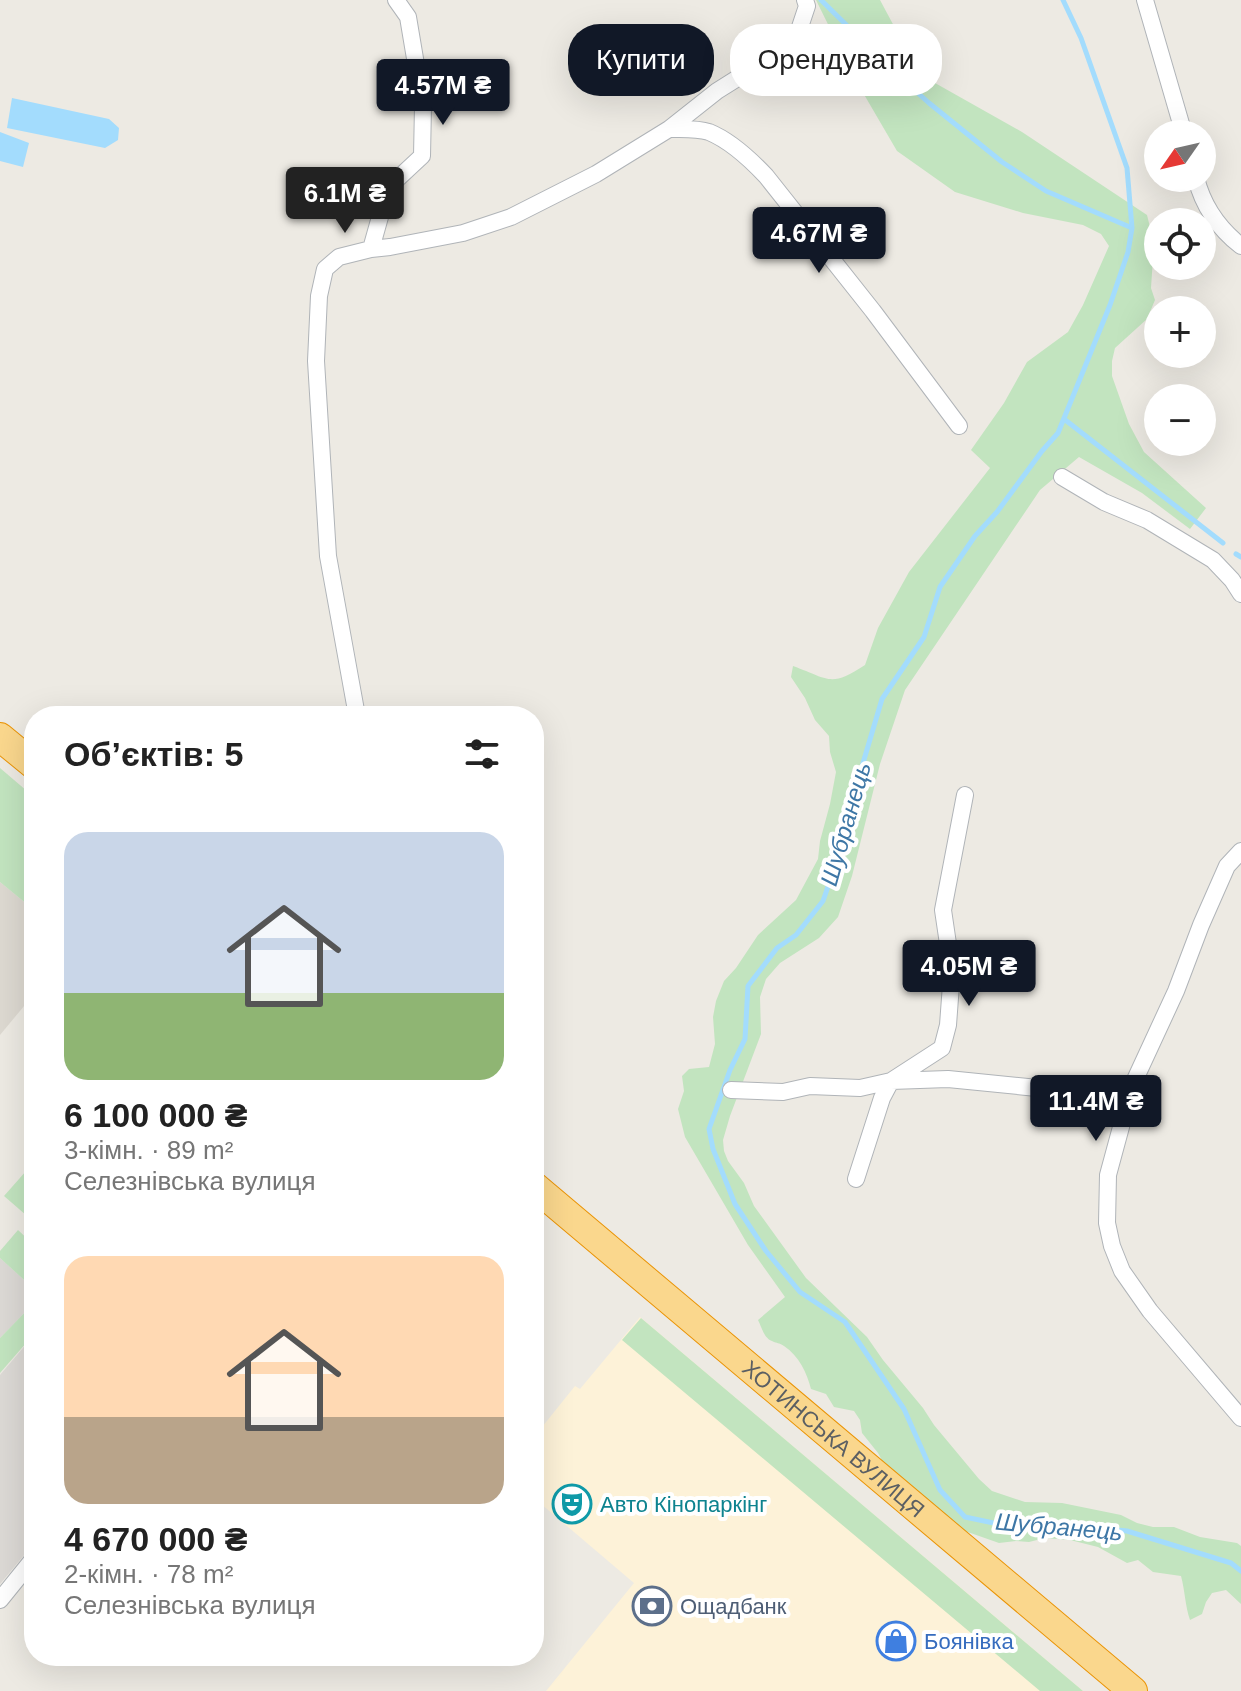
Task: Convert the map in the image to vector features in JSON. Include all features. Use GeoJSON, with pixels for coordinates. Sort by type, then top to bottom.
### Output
{"type":"FeatureCollection","features":[{"type":"Feature","properties":{"kind":"highway"},"geometry":{"type":"LineString","coordinates":[[0,737],[24,757]]}},
{"type":"Feature","properties":{"kind":"highway","name":"ХОТИНСЬКА ВУЛИЦЯ"},"geometry":{"type":"LineString","coordinates":[[544,1194],[1133,1691]]}},
{"type":"Feature","properties":{"kind":"street"},"geometry":{"type":"LineString","coordinates":[[371,249],[385,199],[393,183],[422,156],[423,106],[408,17],[396,0]]}},
{"type":"Feature","properties":{"kind":"street"},"geometry":{"type":"LineString","coordinates":[[355,706],[328,556],[316,361],[319,296],[325,269],[339,257],[463,233],[511,217],[596,174],[669,129],[717,91],[779,52],[799,30],[807,6],[805,0]]}},
{"type":"Feature","properties":{"kind":"street"},"geometry":{"type":"LineString","coordinates":[[1145,0],[1180,120]]}},
{"type":"Feature","properties":{"kind":"street"},"geometry":{"type":"LineString","coordinates":[[669,129],[707,132],[751,160],[873,311],[959,426]]}},
{"type":"Feature","properties":{"kind":"street"},"geometry":{"type":"LineString","coordinates":[[1200,192],[1212,219],[1241,246]]}},
{"type":"Feature","properties":{"kind":"street"},"geometry":{"type":"LineString","coordinates":[[1062,477],[1104,502],[1147,520],[1213,560],[1241,594]]}},
{"type":"Feature","properties":{"kind":"street"},"geometry":{"type":"LineString","coordinates":[[856,1179],[882,1098],[891,1081],[942,1048],[948,1025],[952,971],[943,910],[965,795]]}},
{"type":"Feature","properties":{"kind":"street"},"geometry":{"type":"LineString","coordinates":[[1241,851],[1227,866],[1176,991],[1127,1097],[1108,1175],[1107,1223],[1122,1271],[1150,1311],[1241,1418]]}},
{"type":"Feature","properties":{"kind":"street"},"geometry":{"type":"LineString","coordinates":[[731,1090],[783,1092],[810,1086],[860,1088],[891,1081],[948,1079],[1127,1097]]}},
{"type":"Feature","properties":{"kind":"street"},"geometry":{"type":"LineString","coordinates":[[0,1600],[24,1570]]}},
{"type":"Feature","properties":{"kind":"shaded area"},"geometry":{"type":"Polygon","coordinates":[[[0,882],[24,902],[24,1006],[0,1035],[0,882]]]}},
{"type":"Feature","properties":{"kind":"shaded area"},"geometry":{"type":"Polygon","coordinates":[[[0,1258],[24,1280],[24,1313],[0,1338],[0,1258]]]}},
{"type":"Feature","properties":{"kind":"shaded area"},"geometry":{"type":"Polygon","coordinates":[[[640,1317],[1083,1691],[546,1691],[634,1583],[544,1506],[544,1425],[575,1386],[580,1389],[640,1317]]]}},
{"type":"Feature","properties":{"kind":"shaded area"},"geometry":{"type":"Polygon","coordinates":[[[24,1347],[24,1555],[0,1584],[0,1375],[24,1347]]]}},
{"type":"Feature","properties":{"kind":"green space"},"geometry":{"type":"Polygon","coordinates":[[[816,0],[880,0],[893,24],[828,24],[816,0]]]}},
{"type":"Feature","properties":{"kind":"green space"},"geometry":{"type":"Polygon","coordinates":[[[942,87],[1022,132],[1144,213],[1144,280],[1152,280],[1154,296],[1144,296],[1144,322],[1115,348],[1112,376],[1144,456],[1148,456],[1206,508],[1190,529],[1142,493],[1079,457],[1040,490],[905,690],[880,764],[852,876],[838,917],[819,938],[780,963],[766,979],[760,997],[761,1034],[730,1116],[723,1140],[724,1151],[754,1206],[806,1278],[867,1337],[934,1425],[992,1491],[1025,1502],[1062,1503],[1121,1515],[1137,1523],[1174,1527],[1200,1537],[1241,1546],[1241,1604],[1226,1590],[1212,1593],[1202,1614],[1190,1620],[1181,1576],[1153,1572],[1138,1560],[1127,1563],[1098,1547],[1070,1540],[1045,1538],[999,1543],[962,1530],[890,1475],[862,1433],[860,1420],[854,1411],[834,1407],[826,1394],[811,1389],[805,1371],[794,1355],[782,1345],[769,1340],[764,1332],[758,1320],[785,1297],[748,1245],[685,1137],[678,1109],[684,1091],[682,1076],[689,1069],[709,1067],[715,1044],[713,1017],[724,981],[758,935],[796,900],[818,859],[836,772],[829,736],[815,720],[791,677],[793,666],[836,679],[865,665],[878,628],[909,572],[990,468],[971,450],[1004,403],[1027,362],[1068,332],[1109,246],[1101,234],[1083,225],[1023,213],[955,192],[897,151],[865,96],[942,96],[942,87]]]}},
{"type":"Feature","properties":{"kind":"green space"},"geometry":{"type":"Polygon","coordinates":[[[0,768],[24,788],[24,902],[0,882],[0,768]]]}},
{"type":"Feature","properties":{"kind":"green space"},"geometry":{"type":"Polygon","coordinates":[[[24,1173],[24,1213],[4,1196],[24,1173]]]}},
{"type":"Feature","properties":{"kind":"green space"},"geometry":{"type":"Polygon","coordinates":[[[18,1230],[24,1236],[24,1280],[0,1258],[0,1251],[18,1230]]]}},
{"type":"Feature","properties":{"kind":"green space"},"geometry":{"type":"Polygon","coordinates":[[[24,1313],[24,1345],[0,1373],[0,1338],[24,1313]]]}},
{"type":"Feature","properties":{"kind":"green space"},"geometry":{"type":"Polygon","coordinates":[[[641,1318],[1083,1691],[1040,1691],[622,1340],[641,1318]]]}},
{"type":"Feature","properties":{"kind":"water"},"geometry":{"type":"Polygon","coordinates":[[[12,98],[109,119],[119,128],[118,140],[105,148],[7,128],[12,98]]]}},
{"type":"Feature","properties":{"kind":"water"},"geometry":{"type":"Polygon","coordinates":[[[0,132],[29,143],[23,167],[0,161],[0,132]]]}},
{"type":"Feature","properties":{"kind":"waterway"},"geometry":{"type":"LineString","coordinates":[[821,0],[891,69],[1002,162],[1046,191],[1132,228]]}},
{"type":"Feature","properties":{"kind":"waterway","name":"Шубранець"},"geometry":{"type":"LineString","coordinates":[[1063,0],[1081,38],[1127,168],[1132,228],[1128,252],[1058,433],[975,536],[940,587],[924,637],[882,699],[840,852],[823,901],[796,935],[777,948],[748,986],[745,1039],[730,1070],[709,1129],[713,1149],[735,1204],[766,1251],[800,1292],[845,1322],[904,1409],[940,1490],[965,1517],[1003,1525],[1044,1522],[1127,1531],[1231,1563],[1241,1571]]}},
{"type":"Feature","properties":{"kind":"waterway"},"geometry":{"type":"LineString","coordinates":[[1064,419],[1223,543]]}},
{"type":"Feature","properties":{"kind":"waterway"},"geometry":{"type":"LineString","coordinates":[[1236,554],[1241,557]]}},
{"type":"Feature","properties":{"kind":"place","name":"Авто Кінопаркінг"},"geometry":{"type":"Point","coordinates":[572,1504]}},
{"type":"Feature","properties":{"kind":"place","name":"Ощадбанк"},"geometry":{"type":"Point","coordinates":[652,1606]}},
{"type":"Feature","properties":{"kind":"place","name":"Боянівка"},"geometry":{"type":"Point","coordinates":[896,1641]}}]}
